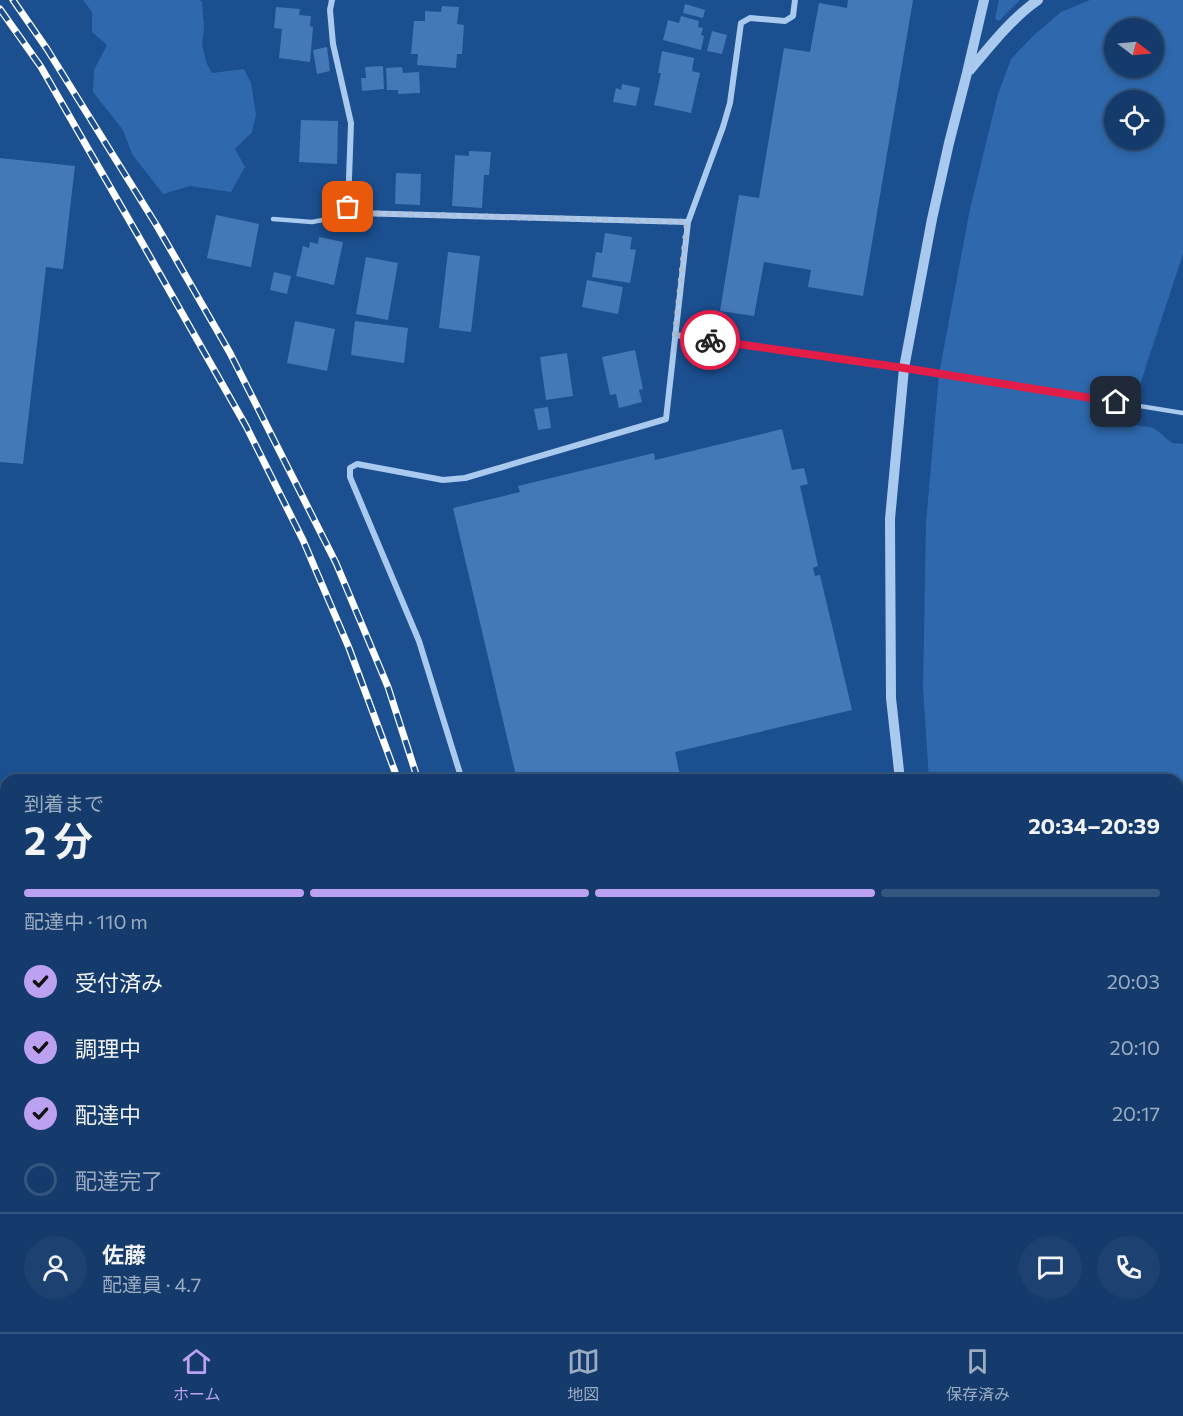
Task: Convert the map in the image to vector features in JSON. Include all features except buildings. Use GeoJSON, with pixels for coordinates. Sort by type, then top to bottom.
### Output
{"type":"FeatureCollection","features":[{"type":"Feature","properties":{"kind":"street"},"geometry":{"type":"LineString","coordinates":[[332,0],[330,10],[333,44],[351,123],[348,207],[356,213],[687,222]]}},
{"type":"Feature","properties":{"kind":"street"},"geometry":{"type":"LineString","coordinates":[[460,774],[419,641],[350,477],[350,468],[357,464],[443,480],[465,478],[666,419],[687,222],[730,103],[741,23],[750,18],[785,21],[793,16],[795,0]]}},
{"type":"Feature","properties":{"kind":"street"},"geometry":{"type":"LineString","coordinates":[[899,774],[891,698],[890,519],[904,368],[932,219],[984,0]]}},
{"type":"Feature","properties":{"kind":"street"},"geometry":{"type":"LineString","coordinates":[[968,73],[997,36],[1024,9],[1038,0]]}},
{"type":"Feature","properties":{"kind":"street"},"geometry":{"type":"LineString","coordinates":[[675,335],[904,368]]}},
{"type":"Feature","properties":{"kind":"lane"},"geometry":{"type":"LineString","coordinates":[[273,219],[312,222],[328,219],[348,207]]}},
{"type":"Feature","properties":{"kind":"lane"},"geometry":{"type":"LineString","coordinates":[[904,368],[1183,413]]}},
{"type":"Feature","properties":{"kind":"shaded area"},"geometry":{"type":"Polygon","coordinates":[[[83,0],[200,0],[202,2],[204,27],[202,45],[207,64],[212,73],[244,69],[251,83],[256,115],[252,132],[235,149],[245,167],[231,192],[190,186],[163,194],[132,154],[123,130],[93,92],[94,70],[107,45],[92,32],[92,12],[83,0]]]}},
{"type":"Feature","properties":{"kind":"shaded area"},"geometry":{"type":"Polygon","coordinates":[[[999,0],[1020,0],[999,21],[995,19],[999,0]]]}},
{"type":"Feature","properties":{"kind":"shaded area"},"geometry":{"type":"Polygon","coordinates":[[[1090,0],[1183,0],[1183,254],[1127,424],[1154,428],[1172,443],[1183,444],[1183,774],[929,774],[923,688],[926,523],[939,374],[970,209],[998,94],[1011,59],[1061,12],[1090,0]]]}},
{"type":"Feature","properties":{"kind":"railway"},"geometry":{"type":"LineString","coordinates":[[13,0],[47,49],[157,226],[230,353],[336,563],[388,687],[416,774]]}},
{"type":"Feature","properties":{"kind":"railway"},"geometry":{"type":"LineString","coordinates":[[0,9],[41,67],[246,426],[303,540],[349,648],[396,774]]}},
{"type":"Feature","properties":{"kind":"way so far"},"geometry":{"type":"LineString","coordinates":[[348,207],[356,213],[687,222],[675,335],[710,340]]}},
{"type":"Feature","properties":{"kind":"route"},"geometry":{"type":"LineString","coordinates":[[710,340],[1116,402]]}}]}
